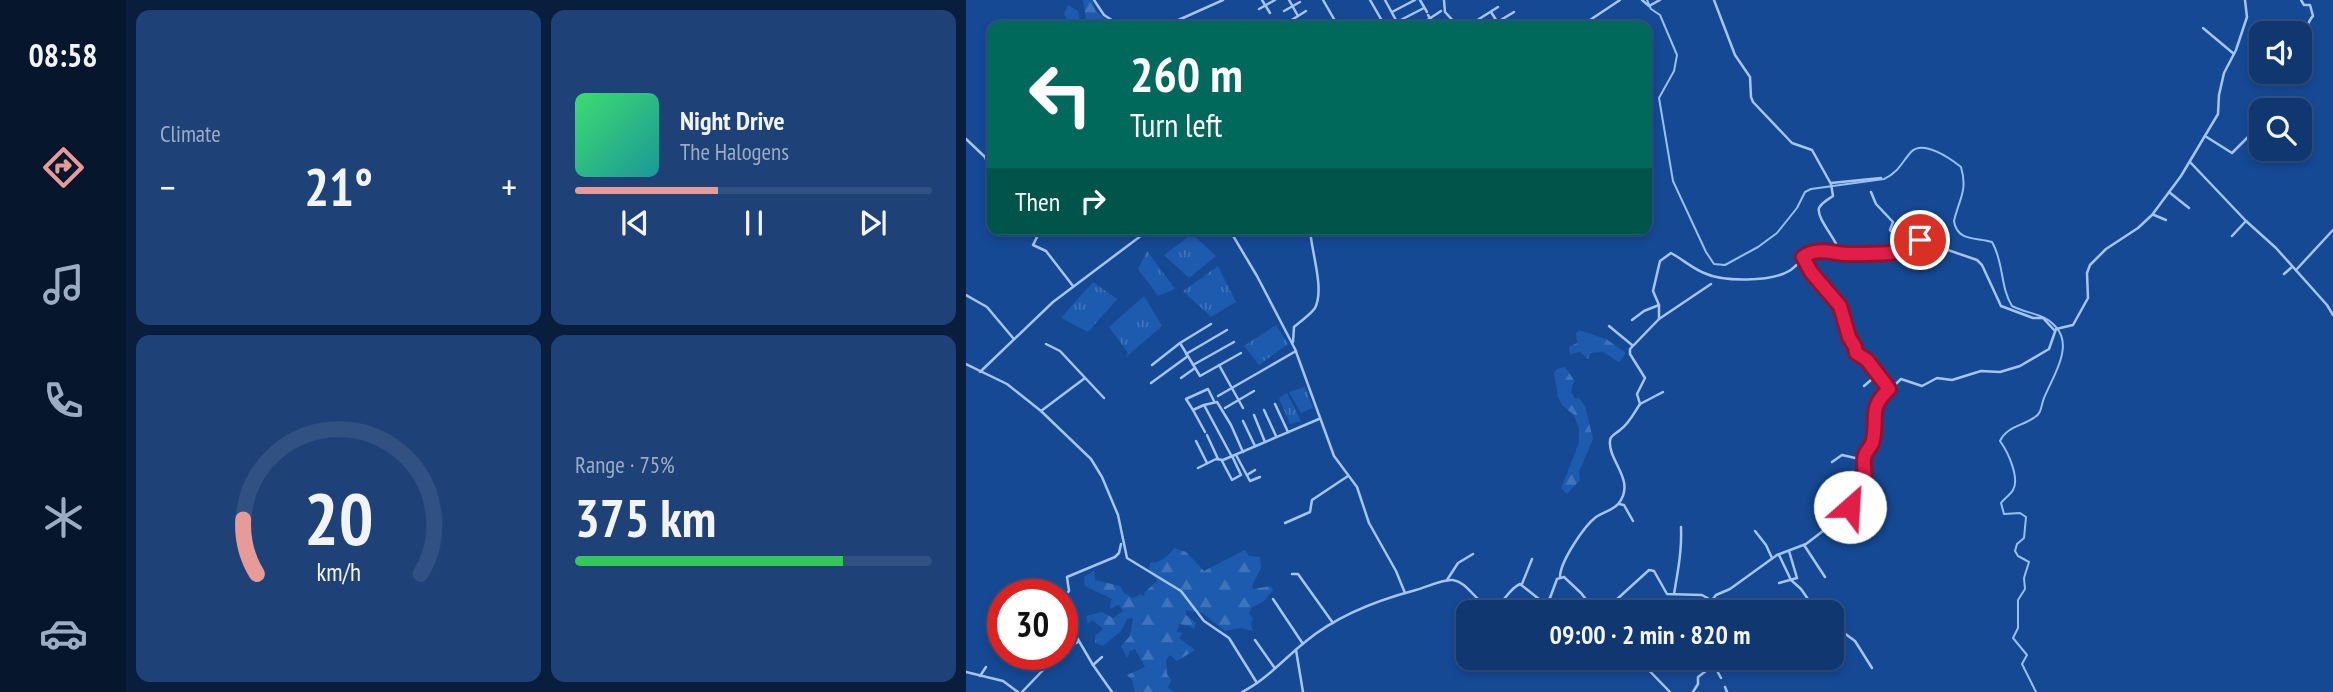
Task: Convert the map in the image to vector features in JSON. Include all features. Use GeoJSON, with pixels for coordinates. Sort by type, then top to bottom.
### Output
{"type":"FeatureCollection","features":[{"type":"Feature","properties":{"kind":"street"},"geometry":{"type":"LineString","coordinates":[[1094,0],[1104,15],[1112,21]]}},
{"type":"Feature","properties":{"kind":"street"},"geometry":{"type":"LineString","coordinates":[[1176,21],[1223,0]]}},
{"type":"Feature","properties":{"kind":"street"},"geometry":{"type":"LineString","coordinates":[[1262,0],[1270,13]]}},
{"type":"Feature","properties":{"kind":"street"},"geometry":{"type":"LineString","coordinates":[[1259,9],[1275,0]]}},
{"type":"Feature","properties":{"kind":"street"},"geometry":{"type":"LineString","coordinates":[[1289,0],[1298,16]]}},
{"type":"Feature","properties":{"kind":"street"},"geometry":{"type":"LineString","coordinates":[[1323,0],[1335,21]]}},
{"type":"Feature","properties":{"kind":"street"},"geometry":{"type":"LineString","coordinates":[[1370,0],[1384,21]]}},
{"type":"Feature","properties":{"kind":"street"},"geometry":{"type":"LineString","coordinates":[[1385,0],[1396,21]]}},
{"type":"Feature","properties":{"kind":"street"},"geometry":{"type":"LineString","coordinates":[[1392,12],[1415,0]]}},
{"type":"Feature","properties":{"kind":"street"},"geometry":{"type":"LineString","coordinates":[[1420,0],[1433,21]]}},
{"type":"Feature","properties":{"kind":"street"},"geometry":{"type":"LineString","coordinates":[[1444,0],[1445,12],[1453,21]]}},
{"type":"Feature","properties":{"kind":"street"},"geometry":{"type":"LineString","coordinates":[[1588,21],[1620,0]]}},
{"type":"Feature","properties":{"kind":"street"},"geometry":{"type":"LineString","coordinates":[[1642,0],[1651,4],[1660,0]]}},
{"type":"Feature","properties":{"kind":"street"},"geometry":{"type":"LineString","coordinates":[[1714,0],[1735,55],[1750,77],[1753,102],[1792,144],[1812,150],[1831,185],[1833,196],[1819,211],[1840,253]]}},
{"type":"Feature","properties":{"kind":"street"},"geometry":{"type":"LineString","coordinates":[[2056,329],[2073,325],[2087,302],[2087,273],[2090,265],[2106,249],[2138,228],[2153,214],[2190,162],[2219,113],[2222,79],[2234,54],[2246,17],[2245,0]]}},
{"type":"Feature","properties":{"kind":"street"},"geometry":{"type":"LineString","coordinates":[[2301,0],[2304,5],[2310,4],[2313,16],[2309,21]]}},
{"type":"Feature","properties":{"kind":"street"},"geometry":{"type":"LineString","coordinates":[[1284,11],[1300,2]]}},
{"type":"Feature","properties":{"kind":"street"},"geometry":{"type":"LineString","coordinates":[[1406,4],[1412,14]]}},
{"type":"Feature","properties":{"kind":"street"},"geometry":{"type":"LineString","coordinates":[[1399,21],[1424,8]]}},
{"type":"Feature","properties":{"kind":"street"},"geometry":{"type":"LineString","coordinates":[[1476,21],[1498,8]]}},
{"type":"Feature","properties":{"kind":"street"},"geometry":{"type":"LineString","coordinates":[[1290,21],[1306,11]]}},
{"type":"Feature","properties":{"kind":"street"},"geometry":{"type":"LineString","coordinates":[[1424,21],[1428,15],[1441,11]]}},
{"type":"Feature","properties":{"kind":"street"},"geometry":{"type":"LineString","coordinates":[[1491,12],[1497,21]]}},
{"type":"Feature","properties":{"kind":"street"},"geometry":{"type":"LineString","coordinates":[[1503,21],[1514,12]]}},
{"type":"Feature","properties":{"kind":"street"},"geometry":{"type":"LineString","coordinates":[[2203,28],[2234,54]]}},
{"type":"Feature","properties":{"kind":"street"},"geometry":{"type":"LineString","coordinates":[[2204,136],[2232,153],[2249,136]]}},
{"type":"Feature","properties":{"kind":"street"},"geometry":{"type":"LineString","coordinates":[[966,139],[987,162]]}},
{"type":"Feature","properties":{"kind":"street"},"geometry":{"type":"LineString","coordinates":[[2190,162],[2246,221],[2276,248],[2333,315]]}},
{"type":"Feature","properties":{"kind":"street"},"geometry":{"type":"LineString","coordinates":[[1831,185],[1881,178]]}},
{"type":"Feature","properties":{"kind":"street"},"geometry":{"type":"LineString","coordinates":[[1871,192],[1877,204],[1893,222],[1891,231],[1904,247]]}},
{"type":"Feature","properties":{"kind":"street"},"geometry":{"type":"LineString","coordinates":[[2169,192],[2189,208]]}},
{"type":"Feature","properties":{"kind":"street"},"geometry":{"type":"LineString","coordinates":[[2153,214],[2166,220]]}},
{"type":"Feature","properties":{"kind":"street"},"geometry":{"type":"LineString","coordinates":[[2232,236],[2246,221]]}},
{"type":"Feature","properties":{"kind":"street"},"geometry":{"type":"LineString","coordinates":[[2284,274],[2294,269],[2333,230]]}},
{"type":"Feature","properties":{"kind":"street"},"geometry":{"type":"LineString","coordinates":[[1038,235],[1033,245],[1046,251],[1073,286]]}},
{"type":"Feature","properties":{"kind":"street"},"geometry":{"type":"LineString","coordinates":[[980,372],[1013,338],[1073,286],[1142,235]]}},
{"type":"Feature","properties":{"kind":"street"},"geometry":{"type":"LineString","coordinates":[[1233,235],[1296,351],[1334,456],[1361,497],[1368,522],[1396,571],[1405,593]]}},
{"type":"Feature","properties":{"kind":"street"},"geometry":{"type":"LineString","coordinates":[[1293,345],[1294,327],[1313,310],[1317,301],[1318,277],[1311,235]]}},
{"type":"Feature","properties":{"kind":"street"},"geometry":{"type":"LineString","coordinates":[[1918,260],[1919,240]]}},
{"type":"Feature","properties":{"kind":"street"},"geometry":{"type":"LineString","coordinates":[[1659,319],[1659,305],[1653,291],[1654,282],[1658,264],[1667,254],[1674,254],[1704,274],[1733,279],[1768,278],[1793,269],[1803,257],[1813,251],[1890,253],[1919,240],[1977,260],[1982,265],[2001,306],[2033,318],[2043,318],[2056,329]]}},
{"type":"Feature","properties":{"kind":"street"},"geometry":{"type":"LineString","coordinates":[[1803,257],[1811,272],[1840,306],[1856,353],[1865,358],[1889,389]]}},
{"type":"Feature","properties":{"kind":"street"},"geometry":{"type":"LineString","coordinates":[[1640,404],[1637,394],[1644,378],[1630,354],[1632,345],[1659,319],[1711,284]]}},
{"type":"Feature","properties":{"kind":"street"},"geometry":{"type":"LineString","coordinates":[[966,295],[987,307],[1013,338]]}},
{"type":"Feature","properties":{"kind":"street"},"geometry":{"type":"LineString","coordinates":[[2328,307],[2333,302]]}},
{"type":"Feature","properties":{"kind":"street"},"geometry":{"type":"LineString","coordinates":[[1632,320],[1659,305]]}},
{"type":"Feature","properties":{"kind":"street"},"geometry":{"type":"LineString","coordinates":[[1152,365],[1211,324]]}},
{"type":"Feature","properties":{"kind":"street"},"geometry":{"type":"LineString","coordinates":[[1609,326],[1632,345]]}},
{"type":"Feature","properties":{"kind":"street"},"geometry":{"type":"LineString","coordinates":[[1616,600],[1649,570],[1654,571],[1666,593],[1682,596],[1702,595],[1711,600],[1772,558],[1804,545],[1849,510],[1864,486],[1864,460],[1873,440],[1876,402],[1889,389],[1901,379],[1922,386],[1937,378],[1952,380],[1981,371],[2003,371],[2020,366],[2049,349],[2056,329]]}},
{"type":"Feature","properties":{"kind":"street"},"geometry":{"type":"LineString","coordinates":[[1151,383],[1187,355],[1227,330]]}},
{"type":"Feature","properties":{"kind":"street"},"geometry":{"type":"LineString","coordinates":[[1181,378],[1234,342]]}},
{"type":"Feature","properties":{"kind":"street"},"geometry":{"type":"LineString","coordinates":[[1180,343],[1200,376],[1241,353]]}},
{"type":"Feature","properties":{"kind":"street"},"geometry":{"type":"LineString","coordinates":[[1046,344],[1060,351],[1104,398]]}},
{"type":"Feature","properties":{"kind":"street"},"geometry":{"type":"LineString","coordinates":[[1218,396],[1296,351]]}},
{"type":"Feature","properties":{"kind":"street"},"geometry":{"type":"LineString","coordinates":[[966,365],[1007,384],[1041,411],[1097,466],[1118,515],[1127,558],[1181,591],[1204,621],[1229,638],[1257,683]]}},
{"type":"Feature","properties":{"kind":"street"},"geometry":{"type":"LineString","coordinates":[[1219,365],[1243,408]]}},
{"type":"Feature","properties":{"kind":"street"},"geometry":{"type":"LineString","coordinates":[[1864,386],[1878,374]]}},
{"type":"Feature","properties":{"kind":"street"},"geometry":{"type":"LineString","coordinates":[[1041,411],[1085,378]]}},
{"type":"Feature","properties":{"kind":"street"},"geometry":{"type":"LineString","coordinates":[[1204,405],[1241,475],[1232,480],[1186,399],[1208,389],[1231,425],[1243,452]]}},
{"type":"Feature","properties":{"kind":"street"},"geometry":{"type":"LineString","coordinates":[[1225,408],[1254,391]]}},
{"type":"Feature","properties":{"kind":"street"},"geometry":{"type":"LineString","coordinates":[[1547,600],[1560,577],[1567,556],[1589,523],[1619,504],[1624,480],[1609,442],[1611,436],[1626,425],[1640,404],[1663,392]]}},
{"type":"Feature","properties":{"kind":"street"},"geometry":{"type":"LineString","coordinates":[[1193,410],[1214,401]]}},
{"type":"Feature","properties":{"kind":"street"},"geometry":{"type":"LineString","coordinates":[[1275,404],[1288,432]]}},
{"type":"Feature","properties":{"kind":"street"},"geometry":{"type":"LineString","coordinates":[[1264,410],[1276,436]]}},
{"type":"Feature","properties":{"kind":"street"},"geometry":{"type":"LineString","coordinates":[[1254,415],[1265,442]]}},
{"type":"Feature","properties":{"kind":"street"},"geometry":{"type":"LineString","coordinates":[[1198,468],[1233,457],[1319,419]]}},
{"type":"Feature","properties":{"kind":"street"},"geometry":{"type":"LineString","coordinates":[[1242,421],[1255,446]]}},
{"type":"Feature","properties":{"kind":"street"},"geometry":{"type":"LineString","coordinates":[[1196,441],[1207,463]]}},
{"type":"Feature","properties":{"kind":"street"},"geometry":{"type":"LineString","coordinates":[[1832,462],[1842,455],[1864,460]]}},
{"type":"Feature","properties":{"kind":"street"},"geometry":{"type":"LineString","coordinates":[[1233,457],[1250,481],[1260,477]]}},
{"type":"Feature","properties":{"kind":"street"},"geometry":{"type":"LineString","coordinates":[[1247,475],[1255,470]]}},
{"type":"Feature","properties":{"kind":"street"},"geometry":{"type":"LineString","coordinates":[[1285,523],[1312,511],[1312,500],[1349,475]]}},
{"type":"Feature","properties":{"kind":"street"},"geometry":{"type":"LineString","coordinates":[[1619,504],[1624,505],[1633,521]]}},
{"type":"Feature","properties":{"kind":"street"},"geometry":{"type":"LineString","coordinates":[[1674,594],[1677,564],[1682,556],[1681,527]]}},
{"type":"Feature","properties":{"kind":"street"},"geometry":{"type":"LineString","coordinates":[[1755,531],[1772,558]]}},
{"type":"Feature","properties":{"kind":"street"},"geometry":{"type":"LineString","coordinates":[[1067,579],[1115,557],[1122,541]]}},
{"type":"Feature","properties":{"kind":"street"},"geometry":{"type":"LineString","coordinates":[[1804,545],[1825,578]]}},
{"type":"Feature","properties":{"kind":"street"},"geometry":{"type":"LineString","coordinates":[[1779,583],[1797,577],[1789,551]]}},
{"type":"Feature","properties":{"kind":"street"},"geometry":{"type":"LineString","coordinates":[[1447,580],[1458,563],[1473,554]]}},
{"type":"Feature","properties":{"kind":"street"},"geometry":{"type":"LineString","coordinates":[[1779,555],[1791,580],[1809,600]]}},
{"type":"Feature","properties":{"kind":"street"},"geometry":{"type":"LineString","coordinates":[[1244,692],[1303,644],[1356,610],[1447,580],[1458,582],[1479,602],[1491,608],[1501,603],[1516,586],[1522,584],[1532,559]]}},
{"type":"Feature","properties":{"kind":"street"},"geometry":{"type":"LineString","coordinates":[[1292,574],[1298,574],[1333,624]]}},
{"type":"Feature","properties":{"kind":"street"},"geometry":{"type":"LineString","coordinates":[[1560,577],[1574,586],[1586,600]]}},
{"type":"Feature","properties":{"kind":"street"},"geometry":{"type":"LineString","coordinates":[[1522,584],[1541,600]]}},
{"type":"Feature","properties":{"kind":"street"},"geometry":{"type":"LineString","coordinates":[[1273,599],[1303,644]]}},
{"type":"Feature","properties":{"kind":"street"},"geometry":{"type":"LineString","coordinates":[[1844,633],[1855,641],[1872,668]]}},
{"type":"Feature","properties":{"kind":"street"},"geometry":{"type":"LineString","coordinates":[[1255,640],[1274,667]]}},
{"type":"Feature","properties":{"kind":"street"},"geometry":{"type":"LineString","coordinates":[[1079,642],[1112,692]]}},
{"type":"Feature","properties":{"kind":"street"},"geometry":{"type":"LineString","coordinates":[[1296,650],[1304,692]]}},
{"type":"Feature","properties":{"kind":"street"},"geometry":{"type":"LineString","coordinates":[[1093,665],[1102,657]]}},
{"type":"Feature","properties":{"kind":"street"},"geometry":{"type":"LineString","coordinates":[[980,676],[986,667]]}},
{"type":"Feature","properties":{"kind":"street"},"geometry":{"type":"LineString","coordinates":[[966,672],[1003,681],[1020,692],[1043,670]]}},
{"type":"Feature","properties":{"kind":"street"},"geometry":{"type":"LineString","coordinates":[[1649,670],[1670,692]]}},
{"type":"Feature","properties":{"kind":"street"},"geometry":{"type":"LineString","coordinates":[[1693,692],[1699,677],[1709,670]]}},
{"type":"Feature","properties":{"kind":"street"},"geometry":{"type":"LineString","coordinates":[[1716,670],[1721,678]]}},
{"type":"Feature","properties":{"kind":"street"},"geometry":{"type":"LineString","coordinates":[[1697,687],[1700,692]]}},
{"type":"Feature","properties":{"kind":"street"},"geometry":{"type":"LineString","coordinates":[[1725,687],[1727,692]]}},
{"type":"Feature","properties":{"kind":"green space"},"geometry":{"type":"Polygon","coordinates":[[[1083,0],[1092,0],[1096,11],[1107,21],[1068,21],[1064,14],[1068,5],[1078,11],[1080,20],[1086,18],[1083,0]]]}},
{"type":"Feature","properties":{"kind":"green space"},"geometry":{"type":"Polygon","coordinates":[[[1193,235],[1216,256],[1189,278],[1164,255],[1193,235]]]}},
{"type":"Feature","properties":{"kind":"green space"},"geometry":{"type":"Polygon","coordinates":[[[1147,251],[1175,289],[1158,296],[1138,269],[1147,251]]]}},
{"type":"Feature","properties":{"kind":"green space"},"geometry":{"type":"Polygon","coordinates":[[[1218,266],[1236,302],[1211,317],[1183,291],[1218,266]]]}},
{"type":"Feature","properties":{"kind":"green space"},"geometry":{"type":"Polygon","coordinates":[[[1093,282],[1117,299],[1088,332],[1061,318],[1093,282]]]}},
{"type":"Feature","properties":{"kind":"green space"},"geometry":{"type":"Polygon","coordinates":[[[1144,296],[1162,326],[1126,357],[1128,353],[1109,327],[1144,296]]]}},
{"type":"Feature","properties":{"kind":"green space"},"geometry":{"type":"Polygon","coordinates":[[[1276,325],[1288,344],[1259,365],[1244,346],[1276,325]]]}},
{"type":"Feature","properties":{"kind":"green space"},"geometry":{"type":"Polygon","coordinates":[[[1579,330],[1606,339],[1625,352],[1625,355],[1619,362],[1603,352],[1590,353],[1588,359],[1580,352],[1570,354],[1569,347],[1577,343],[1576,334],[1579,330]]]}},
{"type":"Feature","properties":{"kind":"green space"},"geometry":{"type":"Polygon","coordinates":[[[1565,367],[1574,380],[1571,392],[1575,399],[1579,398],[1585,406],[1593,439],[1579,472],[1580,480],[1567,494],[1561,488],[1579,443],[1579,429],[1574,415],[1562,405],[1558,397],[1554,373],[1565,367]]]}},
{"type":"Feature","properties":{"kind":"green space"},"geometry":{"type":"Polygon","coordinates":[[[1305,387],[1313,408],[1301,413],[1289,392],[1305,387]]]}},
{"type":"Feature","properties":{"kind":"green space"},"geometry":{"type":"Polygon","coordinates":[[[1287,393],[1301,421],[1290,424],[1279,398],[1287,393]]]}},
{"type":"Feature","properties":{"kind":"green space"},"geometry":{"type":"Polygon","coordinates":[[[1174,548],[1186,552],[1204,571],[1245,550],[1249,556],[1260,557],[1261,568],[1253,589],[1271,586],[1273,590],[1264,601],[1251,608],[1249,614],[1253,618],[1253,631],[1241,628],[1225,631],[1202,613],[1186,610],[1186,615],[1196,623],[1194,629],[1179,624],[1177,632],[1183,633],[1179,638],[1195,650],[1177,661],[1170,655],[1166,660],[1167,674],[1171,680],[1168,688],[1174,692],[1135,692],[1132,680],[1127,675],[1145,667],[1135,649],[1130,651],[1127,658],[1121,646],[1130,636],[1133,618],[1127,619],[1121,631],[1103,646],[1095,643],[1095,636],[1103,629],[1092,620],[1088,624],[1086,616],[1102,612],[1113,618],[1123,611],[1119,605],[1109,609],[1112,599],[1085,586],[1084,577],[1094,571],[1095,580],[1120,586],[1124,593],[1133,598],[1141,594],[1145,597],[1144,593],[1157,581],[1149,569],[1150,563],[1158,562],[1174,548]]]}},
{"type":"Feature","properties":{"kind":"waterway"},"geometry":{"type":"LineString","coordinates":[[1647,0],[1651,9],[1660,15],[1677,55],[1674,71],[1659,98],[1673,181],[1714,264],[1725,265],[1777,233],[1797,208],[1805,192],[1884,179],[1889,177],[1911,152],[1916,149],[1929,149],[1944,155],[1961,167],[1963,189],[1954,221],[1956,228],[1963,236],[1992,242],[2012,306],[2041,316],[2051,322],[2061,335],[2063,344],[2060,362],[2039,413],[2007,432],[2000,441],[2009,458],[2015,479],[2013,490],[2001,503],[2004,514],[2020,513],[2026,517],[2024,538],[2017,544],[2015,551],[2029,562],[2024,578],[2025,589],[2018,600],[2018,628],[2013,638],[2027,655],[2022,664],[2036,692]]}},
{"type":"Feature","properties":{"kind":"route"},"geometry":{"type":"LineString","coordinates":[[1850,507],[1864,486],[1864,457],[1873,440],[1876,402],[1889,389],[1867,360],[1856,353],[1840,306],[1832,293],[1811,272],[1803,257],[1813,251],[1843,254],[1890,253],[1900,251],[1920,240]]}}]}
